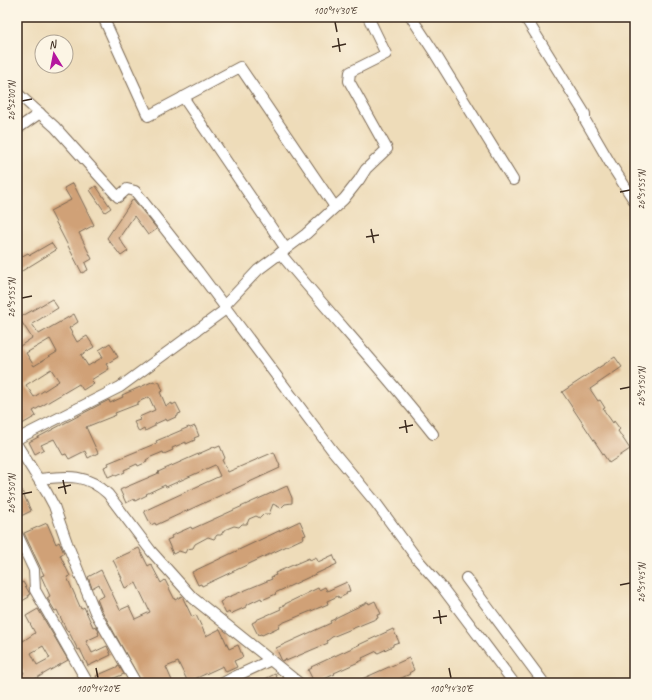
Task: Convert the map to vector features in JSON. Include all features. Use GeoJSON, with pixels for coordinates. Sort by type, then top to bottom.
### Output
{"type":"FeatureCollection","features":[{"type":"Feature","properties":{"kind":"street"},"geometry":{"type":"LineString","coordinates":[[103,17],[148,116],[240,68],[335,207]]}},
{"type":"Feature","properties":{"kind":"street"},"geometry":{"type":"LineString","coordinates":[[17,439],[120,387],[225,308],[258,270],[306,234],[335,207],[351,191],[366,169],[387,149],[349,81],[350,72],[386,54],[368,17]]}},
{"type":"Feature","properties":{"kind":"street"},"geometry":{"type":"LineString","coordinates":[[410,17],[434,52],[513,180]]}},
{"type":"Feature","properties":{"kind":"street"},"geometry":{"type":"LineString","coordinates":[[524,17],[585,114],[585,120],[610,164],[635,202]]}},
{"type":"Feature","properties":{"kind":"street"},"geometry":{"type":"LineString","coordinates":[[17,94],[55,127],[118,196],[127,189],[135,191],[332,450],[376,503],[418,560],[440,586],[514,683]]}},
{"type":"Feature","properties":{"kind":"street"},"geometry":{"type":"LineString","coordinates":[[183,98],[283,251],[317,298],[392,383],[433,434]]}},
{"type":"Feature","properties":{"kind":"street"},"geometry":{"type":"LineString","coordinates":[[17,129],[40,113]]}},
{"type":"Feature","properties":{"kind":"street"},"geometry":{"type":"LineString","coordinates":[[17,446],[54,506],[67,543],[95,612],[136,683]]}},
{"type":"Feature","properties":{"kind":"street"},"geometry":{"type":"LineString","coordinates":[[39,480],[68,476],[90,481],[102,489],[108,494],[151,551],[193,598],[299,683]]}},
{"type":"Feature","properties":{"kind":"street"},"geometry":{"type":"LineString","coordinates":[[17,534],[34,570],[35,590],[88,683]]}},
{"type":"Feature","properties":{"kind":"street"},"geometry":{"type":"LineString","coordinates":[[466,578],[544,683]]}},
{"type":"Feature","properties":{"kind":"street"},"geometry":{"type":"LineString","coordinates":[[223,683],[271,660]]}},
{"type":"Feature","properties":{"kind":"building"},"geometry":{"type":"Polygon","coordinates":[[[73,183],[94,225],[79,233],[92,259],[85,263],[88,270],[82,273],[50,211],[71,200],[64,188],[73,183]]]}},
{"type":"Feature","properties":{"kind":"building"},"geometry":{"type":"Polygon","coordinates":[[[96,186],[111,208],[105,212],[90,190],[96,186]]]}},
{"type":"Feature","properties":{"kind":"building"},"geometry":{"type":"Polygon","coordinates":[[[133,199],[157,229],[148,235],[134,216],[119,238],[128,251],[121,256],[107,238],[133,199]]]}},
{"type":"Feature","properties":{"kind":"building"},"geometry":{"type":"Polygon","coordinates":[[[51,243],[56,250],[17,274],[17,259],[28,253],[30,255],[51,243]]]}},
{"type":"Feature","properties":{"kind":"building"},"geometry":{"type":"Polygon","coordinates":[[[52,299],[58,308],[32,324],[39,334],[74,314],[78,322],[69,328],[77,342],[87,336],[94,347],[81,355],[88,366],[103,357],[99,350],[110,343],[118,357],[106,364],[109,369],[91,380],[94,383],[83,390],[79,384],[33,411],[36,416],[17,427],[17,348],[32,338],[19,318],[52,299]],[[50,339],[26,353],[34,366],[57,352],[50,339]],[[51,369],[26,385],[34,397],[59,381],[51,369]]]}},
{"type":"Feature","properties":{"kind":"building"},"geometry":{"type":"Polygon","coordinates":[[[615,357],[622,367],[590,389],[598,401],[600,400],[605,408],[603,409],[613,423],[614,421],[620,429],[618,431],[630,449],[609,463],[562,392],[615,357]]]}},
{"type":"Feature","properties":{"kind":"building"},"geometry":{"type":"Polygon","coordinates":[[[154,381],[155,383],[159,381],[163,391],[160,392],[166,406],[176,403],[181,413],[178,414],[178,416],[167,421],[166,419],[145,431],[144,429],[139,432],[134,422],[140,420],[139,417],[155,410],[149,397],[138,402],[138,404],[115,413],[116,415],[86,427],[98,453],[88,458],[85,451],[69,459],[66,454],[63,455],[54,439],[41,445],[44,449],[35,454],[29,442],[109,400],[110,403],[123,397],[122,395],[154,381]]]}},
{"type":"Feature","properties":{"kind":"building"},"geometry":{"type":"Polygon","coordinates":[[[195,426],[199,436],[194,438],[195,440],[172,448],[173,450],[164,454],[163,452],[151,457],[146,460],[147,462],[138,466],[137,464],[124,470],[125,472],[116,476],[115,474],[108,477],[104,467],[109,465],[108,463],[157,443],[156,441],[189,427],[195,426]]]}},
{"type":"Feature","properties":{"kind":"building"},"geometry":{"type":"Polygon","coordinates":[[[220,446],[225,458],[222,460],[228,472],[274,452],[280,468],[156,525],[155,523],[151,525],[144,511],[220,476],[215,465],[166,487],[165,485],[135,501],[134,499],[126,503],[120,490],[214,447],[220,446]]]}},
{"type":"Feature","properties":{"kind":"building"},"geometry":{"type":"Polygon","coordinates":[[[17,480],[31,511],[17,518],[17,480]]]}},
{"type":"Feature","properties":{"kind":"building"},"geometry":{"type":"Polygon","coordinates":[[[287,486],[292,498],[292,503],[285,504],[281,508],[273,504],[269,514],[264,514],[260,518],[256,516],[249,519],[247,524],[242,524],[239,527],[234,526],[224,530],[221,535],[217,535],[214,539],[208,537],[195,544],[193,548],[187,549],[185,553],[179,551],[173,554],[167,540],[172,538],[171,536],[191,527],[192,529],[287,486]]]}},
{"type":"Feature","properties":{"kind":"building"},"geometry":{"type":"Polygon","coordinates":[[[300,521],[306,535],[303,536],[304,538],[202,586],[201,584],[198,585],[192,572],[300,521]]]}},
{"type":"Feature","properties":{"kind":"building"},"geometry":{"type":"Polygon","coordinates":[[[47,523],[56,544],[59,542],[64,553],[60,555],[70,576],[67,577],[81,609],[84,607],[93,627],[96,626],[99,632],[99,635],[86,641],[92,653],[107,646],[111,655],[88,666],[80,649],[78,650],[68,630],[67,631],[57,610],[55,611],[47,598],[50,596],[41,576],[44,575],[24,533],[47,523]]]}},
{"type":"Feature","properties":{"kind":"building"},"geometry":{"type":"Polygon","coordinates":[[[139,548],[148,566],[151,564],[161,583],[165,580],[175,600],[182,596],[192,617],[196,615],[206,636],[220,629],[229,649],[238,645],[243,657],[234,661],[237,667],[226,672],[223,666],[188,682],[178,662],[166,667],[173,683],[142,683],[101,609],[97,599],[104,596],[99,584],[92,588],[88,577],[101,570],[120,610],[129,606],[135,619],[150,612],[136,583],[125,588],[113,560],[139,548]]]}},
{"type":"Feature","properties":{"kind":"building"},"geometry":{"type":"Polygon","coordinates":[[[333,555],[337,564],[275,593],[276,594],[262,600],[261,598],[246,605],[246,607],[230,614],[229,612],[226,614],[220,602],[272,579],[271,577],[276,575],[275,573],[309,558],[310,560],[316,557],[318,562],[333,555]]]}},
{"type":"Feature","properties":{"kind":"building"},"geometry":{"type":"Polygon","coordinates":[[[23,582],[30,594],[28,595],[29,597],[17,604],[17,585],[23,582]]]}},
{"type":"Feature","properties":{"kind":"building"},"geometry":{"type":"Polygon","coordinates":[[[347,582],[350,591],[346,592],[347,594],[327,601],[328,604],[282,623],[278,626],[279,627],[262,635],[258,635],[252,623],[256,620],[281,609],[280,607],[285,604],[318,588],[319,590],[325,587],[327,591],[347,582]]]}},
{"type":"Feature","properties":{"kind":"building"},"geometry":{"type":"Polygon","coordinates":[[[375,601],[381,614],[377,615],[378,618],[332,637],[327,641],[328,643],[286,661],[286,659],[282,661],[276,648],[331,623],[330,621],[335,618],[368,602],[369,604],[375,601]]]}},
{"type":"Feature","properties":{"kind":"building"},"geometry":{"type":"Polygon","coordinates":[[[38,609],[68,660],[28,683],[17,683],[17,677],[24,673],[17,662],[17,642],[22,639],[23,641],[35,633],[26,616],[38,609]],[[43,646],[31,653],[37,665],[50,658],[43,646]]]}},
{"type":"Feature","properties":{"kind":"building"},"geometry":{"type":"Polygon","coordinates":[[[393,629],[399,642],[378,653],[377,651],[362,658],[363,660],[318,682],[317,680],[314,682],[308,670],[312,668],[311,667],[393,629]]]}},
{"type":"Feature","properties":{"kind":"building"},"geometry":{"type":"Polygon","coordinates":[[[409,658],[414,670],[409,673],[410,674],[393,682],[392,680],[386,683],[353,683],[409,658]]]}},
{"type":"Feature","properties":{"kind":"building"},"geometry":{"type":"Polygon","coordinates":[[[119,666],[124,674],[110,680],[111,683],[99,683],[96,676],[119,666]]]}},
{"type":"Feature","properties":{"kind":"building"},"geometry":{"type":"Polygon","coordinates":[[[275,674],[280,683],[257,683],[275,674]]]}}]}
